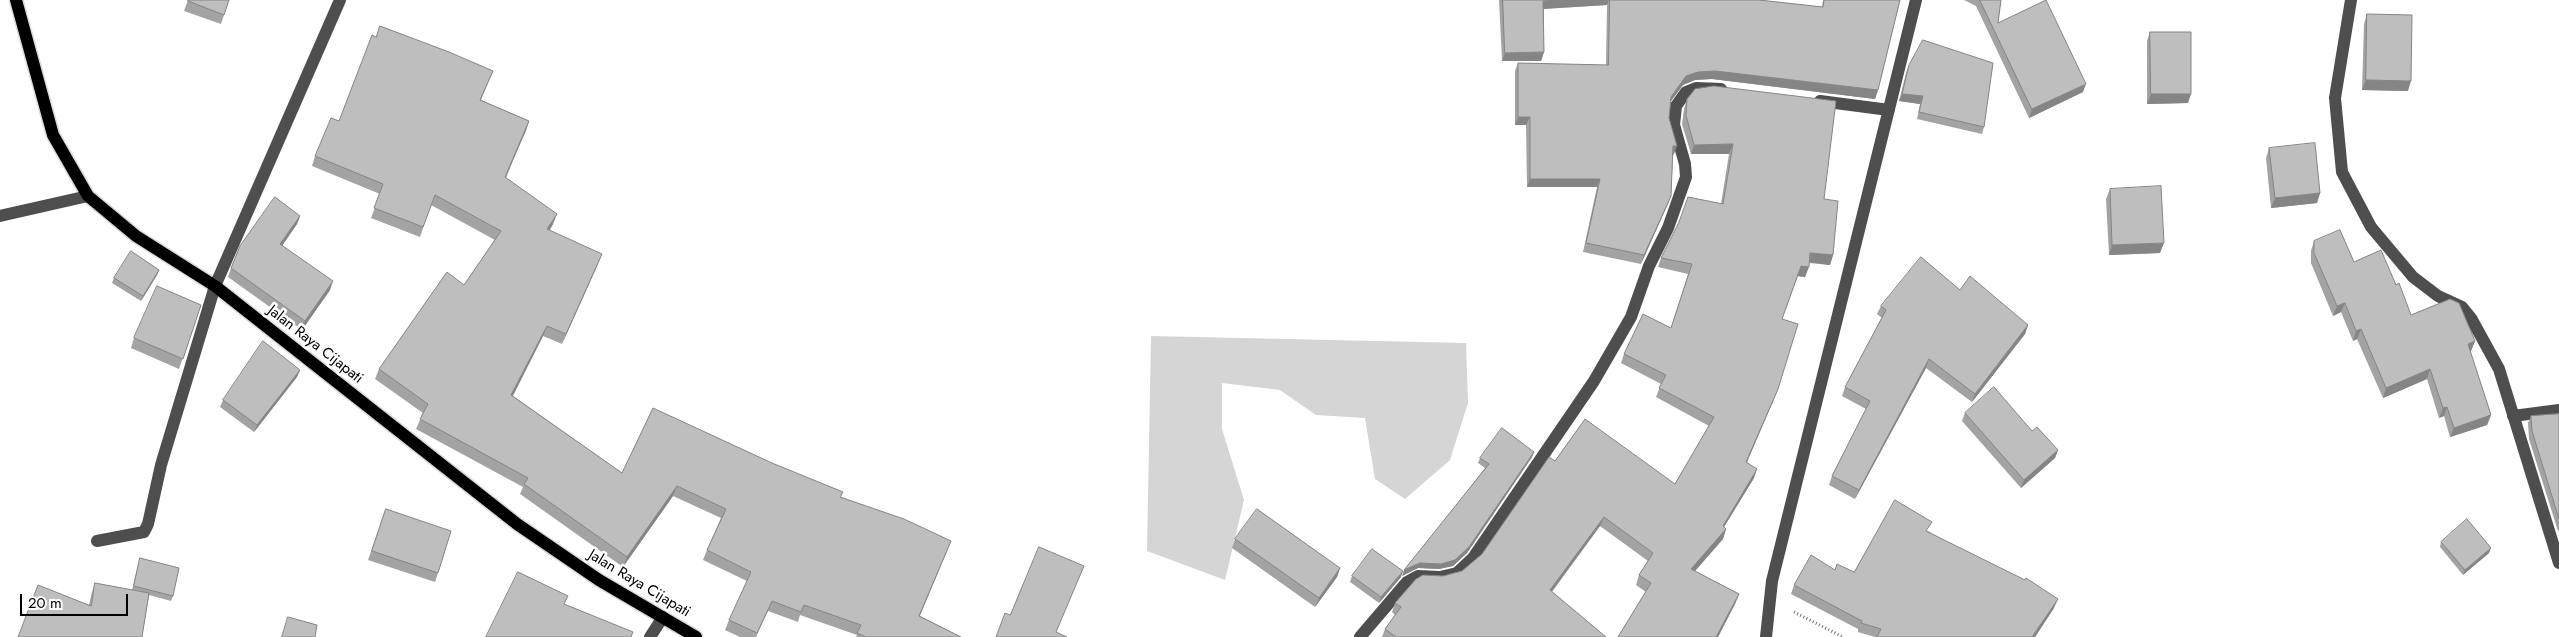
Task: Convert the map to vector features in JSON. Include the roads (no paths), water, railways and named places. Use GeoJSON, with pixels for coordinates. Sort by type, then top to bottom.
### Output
{"type":"FeatureCollection","features":[{"type":"Feature","properties":{"kind":"main road","name":"Jalan Raya Cijapati"},"geometry":{"type":"LineString","coordinates":[[16,0],[52,135],[88,196],[136,236],[215,286],[517,524],[599,580],[696,637]]}},
{"type":"Feature","properties":{"kind":"street"},"geometry":{"type":"LineString","coordinates":[[97,541],[144,532],[148,524],[161,465],[215,286],[340,0]]}},
{"type":"Feature","properties":{"kind":"street"},"geometry":{"type":"LineString","coordinates":[[1766,637],[1769,600],[1916,0]]}},
{"type":"Feature","properties":{"kind":"street"},"geometry":{"type":"LineString","coordinates":[[2351,0],[2335,98],[2342,172],[2371,227],[2413,277],[2438,296],[2462,307],[2472,318],[2499,369],[2559,563]]}},
{"type":"Feature","properties":{"kind":"street"},"geometry":{"type":"LineString","coordinates":[[1360,637],[1407,582],[1418,576],[1440,577],[1457,573],[1473,558],[1583,398],[1631,317],[1648,266],[1668,228],[1686,177],[1685,164],[1674,125],[1676,106],[1686,92],[1696,88],[1731,90]]}},
{"type":"Feature","properties":{"kind":"street"},"geometry":{"type":"LineString","coordinates":[[1810,100],[1889,110]]}},
{"type":"Feature","properties":{"kind":"street"},"geometry":{"type":"LineString","coordinates":[[0,216],[44,208],[88,196]]}},
{"type":"Feature","properties":{"kind":"street"},"geometry":{"type":"LineString","coordinates":[[2513,416],[2559,410]]}},
{"type":"Feature","properties":{"kind":"street"},"geometry":{"type":"LineString","coordinates":[[650,637],[663,617]]}}]}
